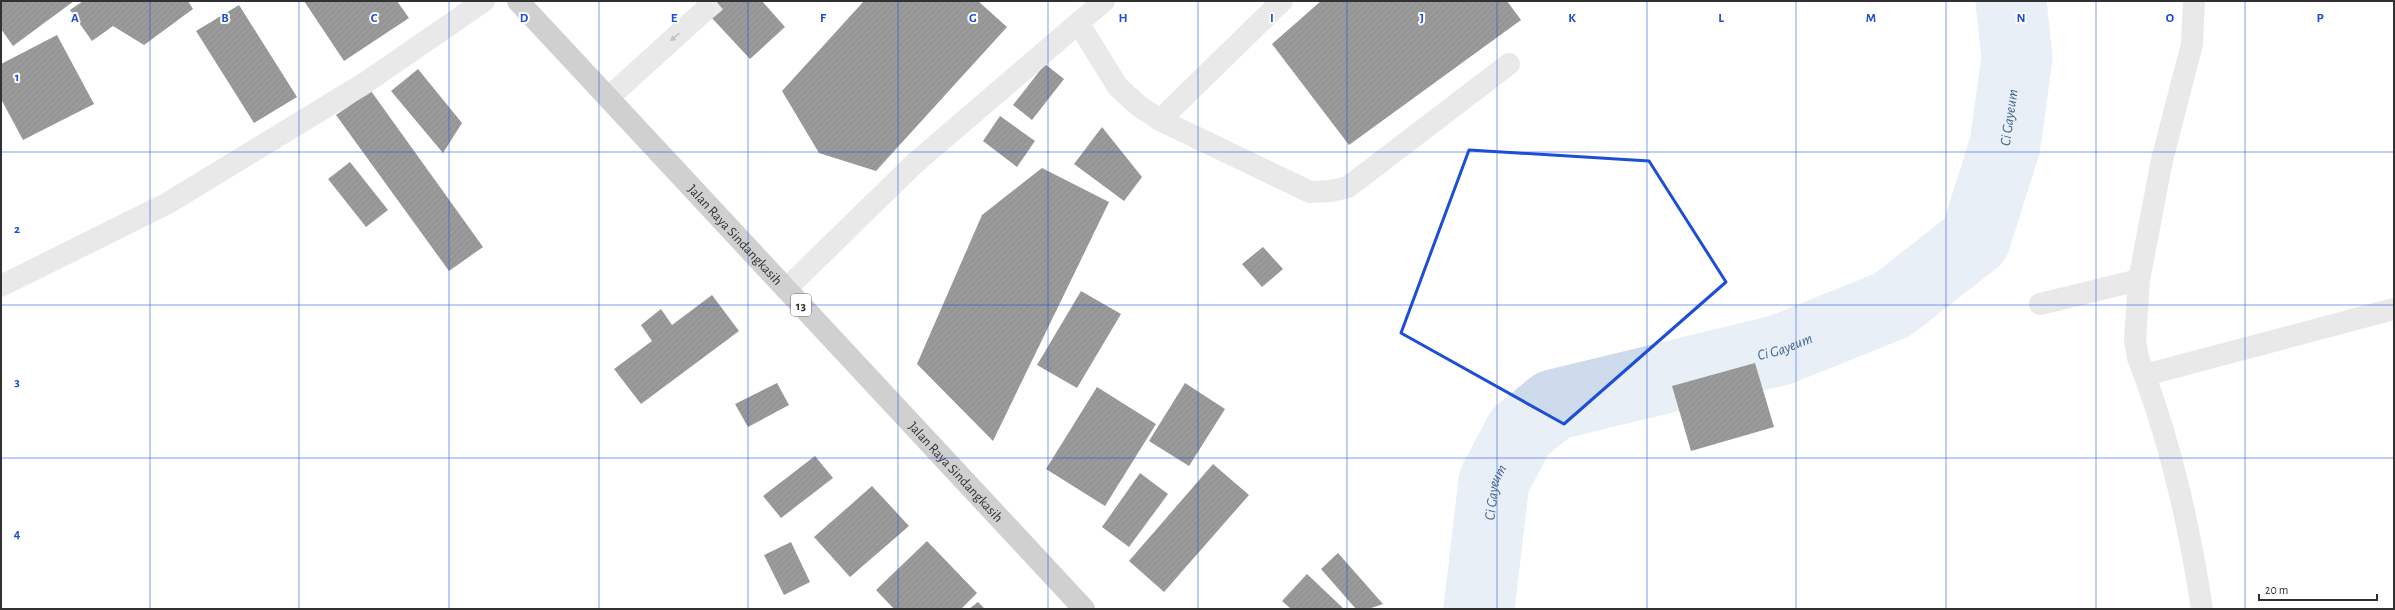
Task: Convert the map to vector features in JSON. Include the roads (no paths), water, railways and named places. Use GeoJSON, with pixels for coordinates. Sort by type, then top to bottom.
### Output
{"type":"FeatureCollection","features":[{"type":"Feature","properties":{"kind":"highway","name":"Jalan Raya Sindangkasih"},"geometry":{"type":"LineString","coordinates":[[518,1],[1084,609]]}},
{"type":"Feature","properties":{"kind":"street"},"geometry":{"type":"LineString","coordinates":[[1,286],[168,203],[365,83],[484,1]]}},
{"type":"Feature","properties":{"kind":"street"},"geometry":{"type":"LineString","coordinates":[[786,289],[914,164],[1104,1]]}},
{"type":"Feature","properties":{"kind":"street"},"geometry":{"type":"LineString","coordinates":[[1160,120],[1282,1]]}},
{"type":"Feature","properties":{"kind":"street"},"geometry":{"type":"LineString","coordinates":[[2194,1],[2192,44],[2162,160],[2139,280],[2135,340],[2138,358],[2180,488],[2193,551],[2202,609]]}},
{"type":"Feature","properties":{"kind":"street"},"geometry":{"type":"LineString","coordinates":[[608,98],[704,11]]}},
{"type":"Feature","properties":{"kind":"street"},"geometry":{"type":"LineString","coordinates":[[1079,24],[1118,87],[1139,106],[1160,120],[1310,192],[1331,191],[1348,187],[1509,64]]}},
{"type":"Feature","properties":{"kind":"street"},"geometry":{"type":"LineString","coordinates":[[2040,304],[2139,280]]}},
{"type":"Feature","properties":{"kind":"street"},"geometry":{"type":"LineString","coordinates":[[2144,375],[2394,308]]}},
{"type":"Feature","properties":{"kind":"waterway","name":"Ci Gayeum"},"geometry":{"type":"LineString","coordinates":[[1479,609],[1494,481],[1520,432],[1553,405],[1780,350],[1892,305],[1975,240],[2005,145],[2017,58],[2011,1]]}},
{"type":"Feature","properties":{"kind":"tunnel"},"geometry":{"type":"LineString","coordinates":[[704,11],[716,1]]}}]}
